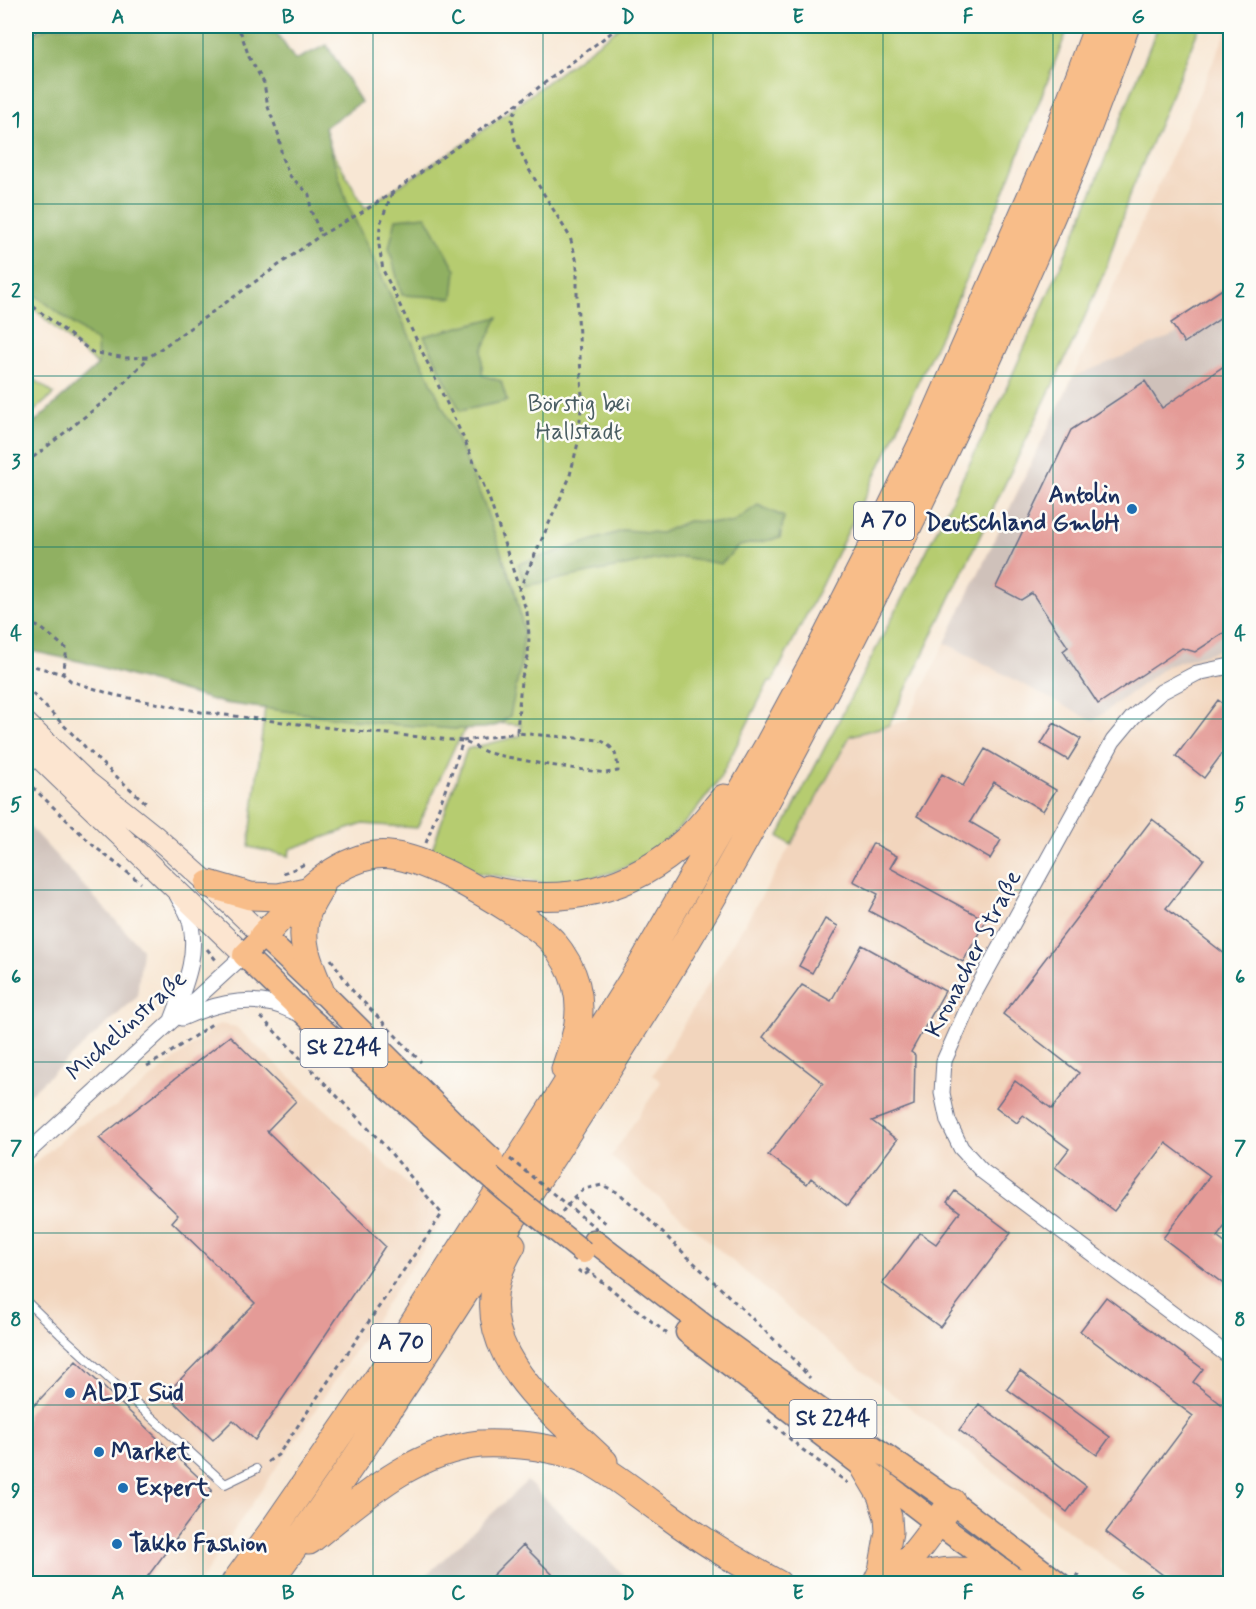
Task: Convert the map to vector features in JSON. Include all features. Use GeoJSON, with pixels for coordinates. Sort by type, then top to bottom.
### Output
{"type":"FeatureCollection","features":[{"type":"Feature","properties":{"kind":"highway","name":"A 70"},"geometry":{"type":"LineString","coordinates":[[234,1584],[383,1371],[536,1133],[640,968],[769,744],[874,543],[929,429],[1053,146],[1098,26]]}},
{"type":"Feature","properties":{"kind":"highway","name":"A 70"},"geometry":{"type":"LineString","coordinates":[[267,1584],[406,1384],[539,1176],[675,961],[777,782],[839,666],[953,436],[1076,158],[1126,26]]}},
{"type":"Feature","properties":{"kind":"highway"},"geometry":{"type":"LineString","coordinates":[[263,936],[316,884],[343,865],[378,855],[412,861],[466,883],[532,897],[574,895],[619,883],[654,865],[688,839],[769,744]]}},
{"type":"Feature","properties":{"kind":"highway"},"geometry":{"type":"LineString","coordinates":[[466,883],[540,930],[552,941],[562,955],[576,984],[580,1015],[575,1039],[536,1133]]}},
{"type":"Feature","properties":{"kind":"highway"},"geometry":{"type":"LineString","coordinates":[[209,884],[250,896],[279,897],[316,884]]}},
{"type":"Feature","properties":{"kind":"highway"},"geometry":{"type":"LineString","coordinates":[[316,884],[306,916],[304,946],[307,960],[320,990]]}},
{"type":"Feature","properties":{"kind":"highway"},"geometry":{"type":"LineString","coordinates":[[539,1176],[524,1225],[497,1276],[493,1311],[495,1326],[504,1352],[524,1383],[628,1486]]}},
{"type":"Feature","properties":{"kind":"highway"},"geometry":{"type":"LineString","coordinates":[[284,1561],[392,1476],[442,1452],[481,1444],[532,1445],[589,1460],[703,1540],[778,1584]]}},
{"type":"Feature","properties":{"kind":"highway"},"geometry":{"type":"LineString","coordinates":[[865,1468],[881,1495],[888,1517],[889,1532],[878,1584]]}},
{"type":"Feature","properties":{"kind":"highway"},"geometry":{"type":"LineString","coordinates":[[878,1584],[893,1575],[906,1563],[945,1512]]}},
{"type":"Feature","properties":{"kind":"highway"},"geometry":{"type":"LineString","coordinates":[[888,1584],[944,1571],[980,1573],[1021,1583]]}},
{"type":"Feature","properties":{"kind":"main road","name":"St 2244"},"geometry":{"type":"LineString","coordinates":[[26,723],[86,781],[156,837],[209,884],[320,990],[451,1132]]}},
{"type":"Feature","properties":{"kind":"main road","name":"St 2244"},"geometry":{"type":"LineString","coordinates":[[26,745],[309,1018],[451,1132],[517,1180],[865,1468],[945,1512],[1060,1584]]}},
{"type":"Feature","properties":{"kind":"main road","name":"Michelinstraße"},"geometry":{"type":"LineString","coordinates":[[244,955],[263,936]]}},
{"type":"Feature","properties":{"kind":"main road","name":"St 2244"},"geometry":{"type":"LineString","coordinates":[[594,1244],[826,1414],[945,1512],[1021,1583]]}},
{"type":"Feature","properties":{"kind":"street"},"geometry":{"type":"LineString","coordinates":[[26,28],[31,26]]}},
{"type":"Feature","properties":{"kind":"street","name":"Kronacher Straße"},"geometry":{"type":"LineString","coordinates":[[1230,666],[1197,673],[1161,692],[1133,717],[1113,741],[974,994],[944,1062],[942,1093],[948,1121],[961,1148],[982,1171],[1230,1357]]}},
{"type":"Feature","properties":{"kind":"street"},"geometry":{"type":"LineString","coordinates":[[170,1022],[191,965],[193,944],[189,918],[174,887]]}},
{"type":"Feature","properties":{"kind":"street","name":"Michelinstraße"},"geometry":{"type":"LineString","coordinates":[[26,1154],[244,955]]}},
{"type":"Feature","properties":{"kind":"street"},"geometry":{"type":"LineString","coordinates":[[170,1022],[225,1003],[245,1002],[274,1004],[309,1018]]}},
{"type":"Feature","properties":{"kind":"lane"},"geometry":{"type":"LineString","coordinates":[[26,1301],[225,1484],[256,1469]]}},
{"type":"Feature","properties":{"kind":"path"},"geometry":{"type":"LineString","coordinates":[[232,26],[241,33],[249,57],[264,83],[268,108],[279,136],[282,158],[290,176],[309,194],[311,211],[321,235]]}},
{"type":"Feature","properties":{"kind":"path"},"geometry":{"type":"LineString","coordinates":[[26,463],[111,396],[149,357],[321,235],[392,193],[518,103],[620,26]]}},
{"type":"Feature","properties":{"kind":"path"},"geometry":{"type":"LineString","coordinates":[[518,103],[512,120],[514,139],[528,168],[570,237],[577,262],[582,397],[578,443],[569,479],[519,590]]}},
{"type":"Feature","properties":{"kind":"path"},"geometry":{"type":"LineString","coordinates":[[392,193],[380,224],[379,245],[383,270],[464,439],[489,498],[527,612],[530,637],[528,657],[521,680],[517,733]]}},
{"type":"Feature","properties":{"kind":"path"},"geometry":{"type":"LineString","coordinates":[[26,301],[92,352],[126,358],[149,357]]}},
{"type":"Feature","properties":{"kind":"path"},"geometry":{"type":"LineString","coordinates":[[26,622],[41,628],[67,648],[63,674]]}},
{"type":"Feature","properties":{"kind":"path"},"geometry":{"type":"LineString","coordinates":[[26,664],[63,674],[71,681],[114,695],[201,712],[356,731],[463,741],[517,733],[600,740],[615,752],[618,771],[606,773],[542,764],[488,753],[463,741]]}},
{"type":"Feature","properties":{"kind":"path"},"geometry":{"type":"LineString","coordinates":[[26,687],[99,761],[149,806]]}},
{"type":"Feature","properties":{"kind":"path"},"geometry":{"type":"LineString","coordinates":[[429,838],[463,741]]}},
{"type":"Feature","properties":{"kind":"path"},"geometry":{"type":"LineString","coordinates":[[26,781],[95,847],[143,884]]}},
{"type":"Feature","properties":{"kind":"path"},"geometry":{"type":"LineString","coordinates":[[256,1469],[278,1455],[442,1214],[384,1145],[258,1014],[267,1016]]}},
{"type":"Feature","properties":{"kind":"path"},"geometry":{"type":"LineString","coordinates":[[146,1066],[212,1024]]}},
{"type":"Feature","properties":{"kind":"path"},"geometry":{"type":"LineString","coordinates":[[509,1158],[594,1244]]}},
{"type":"Feature","properties":{"kind":"path"},"geometry":{"type":"LineString","coordinates":[[561,1214],[584,1188],[602,1185],[619,1193],[784,1349],[813,1381]]}},
{"type":"Feature","properties":{"kind":"path"},"geometry":{"type":"LineString","coordinates":[[574,1197],[594,1244],[584,1275]]}},
{"type":"Feature","properties":{"kind":"shaded area"},"geometry":{"type":"Polygon","coordinates":[[[1229,26],[1230,1583],[1136,1583],[841,1354],[611,1157],[661,1082],[653,1075],[773,877],[850,736],[908,720],[1081,359],[1229,26]]]}},
{"type":"Feature","properties":{"kind":"shaded area","name":"Antolin Deutschland GmbH"},"geometry":{"type":"Polygon","coordinates":[[[1230,312],[1230,647],[1168,665],[1093,721],[945,643],[1073,377],[1230,312]]]}},
{"type":"Feature","properties":{"kind":"shaded area"},"geometry":{"type":"Polygon","coordinates":[[[26,823],[142,949],[137,997],[26,1097],[26,823]]]}},
{"type":"Feature","properties":{"kind":"shaded area"},"geometry":{"type":"Polygon","coordinates":[[[219,1024],[236,1027],[444,1218],[199,1583],[26,1583],[26,1171],[78,1125],[117,1106],[219,1024]]]}},
{"type":"Feature","properties":{"kind":"shaded area"},"geometry":{"type":"Polygon","coordinates":[[[527,1481],[632,1583],[417,1584],[527,1481]]]}},
{"type":"Feature","properties":{"kind":"green space","name":"Börstig bei Hallstadt"},"geometry":{"type":"Polygon","coordinates":[[[26,26],[261,26],[365,208],[473,138],[621,26],[1069,26],[1004,192],[890,446],[772,682],[769,681],[719,780],[693,814],[669,838],[636,862],[588,879],[549,884],[478,873],[431,852],[467,749],[520,736],[521,725],[471,721],[454,748],[417,828],[363,824],[290,849],[289,856],[249,847],[265,707],[124,389],[26,302],[26,26]]]}},
{"type":"Feature","properties":{"kind":"green space"},"geometry":{"type":"Polygon","coordinates":[[[51,26],[272,26],[295,60],[327,45],[361,102],[325,127],[348,205],[449,420],[482,499],[515,591],[524,632],[521,663],[510,716],[498,725],[485,728],[454,729],[376,723],[223,703],[83,662],[26,650],[26,430],[98,365],[97,342],[26,288],[26,38],[51,26]]]}},
{"type":"Feature","properties":{"kind":"green space"},"geometry":{"type":"Polygon","coordinates":[[[1158,26],[1200,26],[1128,199],[1107,266],[1078,332],[889,725],[850,736],[791,845],[779,836],[921,562],[1003,396],[1080,222],[1158,26]]]}},
{"type":"Feature","properties":{"kind":"green space"},"geometry":{"type":"Polygon","coordinates":[[[426,216],[456,270],[453,298],[402,295],[389,248],[396,219],[426,216]]]}},
{"type":"Feature","properties":{"kind":"green space"},"geometry":{"type":"Polygon","coordinates":[[[498,317],[482,351],[482,375],[501,381],[507,401],[460,411],[424,336],[498,317]]]}},
{"type":"Feature","properties":{"kind":"green space"},"geometry":{"type":"Polygon","coordinates":[[[26,373],[54,394],[26,418],[26,373]]]}},
{"type":"Feature","properties":{"kind":"green space"},"geometry":{"type":"Polygon","coordinates":[[[758,505],[784,517],[780,538],[739,546],[721,564],[682,557],[654,560],[525,586],[518,564],[625,530],[661,533],[688,521],[732,523],[758,505]]]}},
{"type":"Feature","properties":{"kind":"building"},"geometry":{"type":"Polygon","coordinates":[[[1230,284],[1230,312],[1184,343],[1171,323],[1230,284]]]}},
{"type":"Feature","properties":{"kind":"building","name":"Antolin Deutschland GmbH"},"geometry":{"type":"Polygon","coordinates":[[[1230,362],[1230,629],[1195,652],[1182,648],[1098,704],[1063,651],[1068,647],[1032,593],[1021,600],[996,587],[1071,430],[1145,381],[1162,408],[1230,362]]]}},
{"type":"Feature","properties":{"kind":"building"},"geometry":{"type":"Polygon","coordinates":[[[1218,700],[1230,709],[1230,743],[1204,778],[1176,756],[1218,700]]]}},
{"type":"Feature","properties":{"kind":"building"},"geometry":{"type":"Polygon","coordinates":[[[1054,723],[1081,739],[1068,760],[1041,744],[1054,723]]]}},
{"type":"Feature","properties":{"kind":"building"},"geometry":{"type":"Polygon","coordinates":[[[985,749],[1056,790],[1043,811],[994,782],[970,822],[1001,840],[990,859],[917,816],[942,774],[963,786],[985,749]]]}},
{"type":"Feature","properties":{"kind":"building"},"geometry":{"type":"Polygon","coordinates":[[[1152,819],[1204,859],[1166,908],[1230,958],[1230,1219],[1217,1237],[1230,1247],[1230,1289],[1163,1238],[1210,1176],[1166,1143],[1114,1211],[1055,1167],[1069,1149],[1023,1115],[1017,1123],[996,1107],[1015,1081],[1052,1109],[1079,1073],[1003,1014],[1152,819]]]}},
{"type":"Feature","properties":{"kind":"building"},"geometry":{"type":"Polygon","coordinates":[[[873,843],[897,856],[890,868],[986,920],[963,962],[869,911],[878,894],[853,881],[873,843]]]}},
{"type":"Feature","properties":{"kind":"building"},"geometry":{"type":"Polygon","coordinates":[[[825,919],[838,926],[812,973],[799,966],[825,919]]]}},
{"type":"Feature","properties":{"kind":"building"},"geometry":{"type":"Polygon","coordinates":[[[862,945],[945,991],[911,1052],[915,1055],[914,1105],[872,1121],[897,1140],[847,1206],[811,1178],[807,1184],[768,1155],[823,1083],[763,1037],[802,985],[831,1001],[862,945]]]}},
{"type":"Feature","properties":{"kind":"building"},"geometry":{"type":"Polygon","coordinates":[[[230,1036],[296,1101],[267,1131],[385,1246],[255,1440],[233,1420],[213,1440],[166,1394],[255,1303],[172,1222],[178,1215],[99,1138],[230,1036]]]}},
{"type":"Feature","properties":{"kind":"building"},"geometry":{"type":"Polygon","coordinates":[[[955,1191],[1011,1233],[940,1327],[882,1284],[920,1233],[936,1244],[960,1212],[947,1202],[955,1191]]]}},
{"type":"Feature","properties":{"kind":"building"},"geometry":{"type":"Polygon","coordinates":[[[1106,1297],[1203,1369],[1193,1382],[1230,1411],[1230,1584],[1175,1584],[1106,1532],[1193,1416],[1080,1331],[1106,1297]]]}},
{"type":"Feature","properties":{"kind":"building","name":"Market"},"geometry":{"type":"Polygon","coordinates":[[[76,1361],[212,1490],[142,1584],[26,1584],[26,1414],[76,1361]]]}},
{"type":"Feature","properties":{"kind":"building"},"geometry":{"type":"Polygon","coordinates":[[[1020,1371],[1110,1437],[1097,1455],[1007,1389],[1020,1371]]]}},
{"type":"Feature","properties":{"kind":"building"},"geometry":{"type":"Polygon","coordinates":[[[979,1404],[1086,1486],[1067,1512],[959,1430],[979,1404]]]}},
{"type":"Feature","properties":{"kind":"building"},"geometry":{"type":"Polygon","coordinates":[[[523,1545],[562,1584],[484,1584],[523,1545]]]}},
{"type":"Feature","properties":{"kind":"place","name":"Antolin Deutschland GmbH"},"geometry":{"type":"Point","coordinates":[1132,509]}},
{"type":"Feature","properties":{"kind":"place","name":"ALDI Süd"},"geometry":{"type":"Point","coordinates":[70,1393]}},
{"type":"Feature","properties":{"kind":"place","name":"Market"},"geometry":{"type":"Point","coordinates":[99,1452]}},
{"type":"Feature","properties":{"kind":"place","name":"Expert"},"geometry":{"type":"Point","coordinates":[123,1488]}},
{"type":"Feature","properties":{"kind":"place","name":"Takko Fashion"},"geometry":{"type":"Point","coordinates":[117,1544]}}]}
